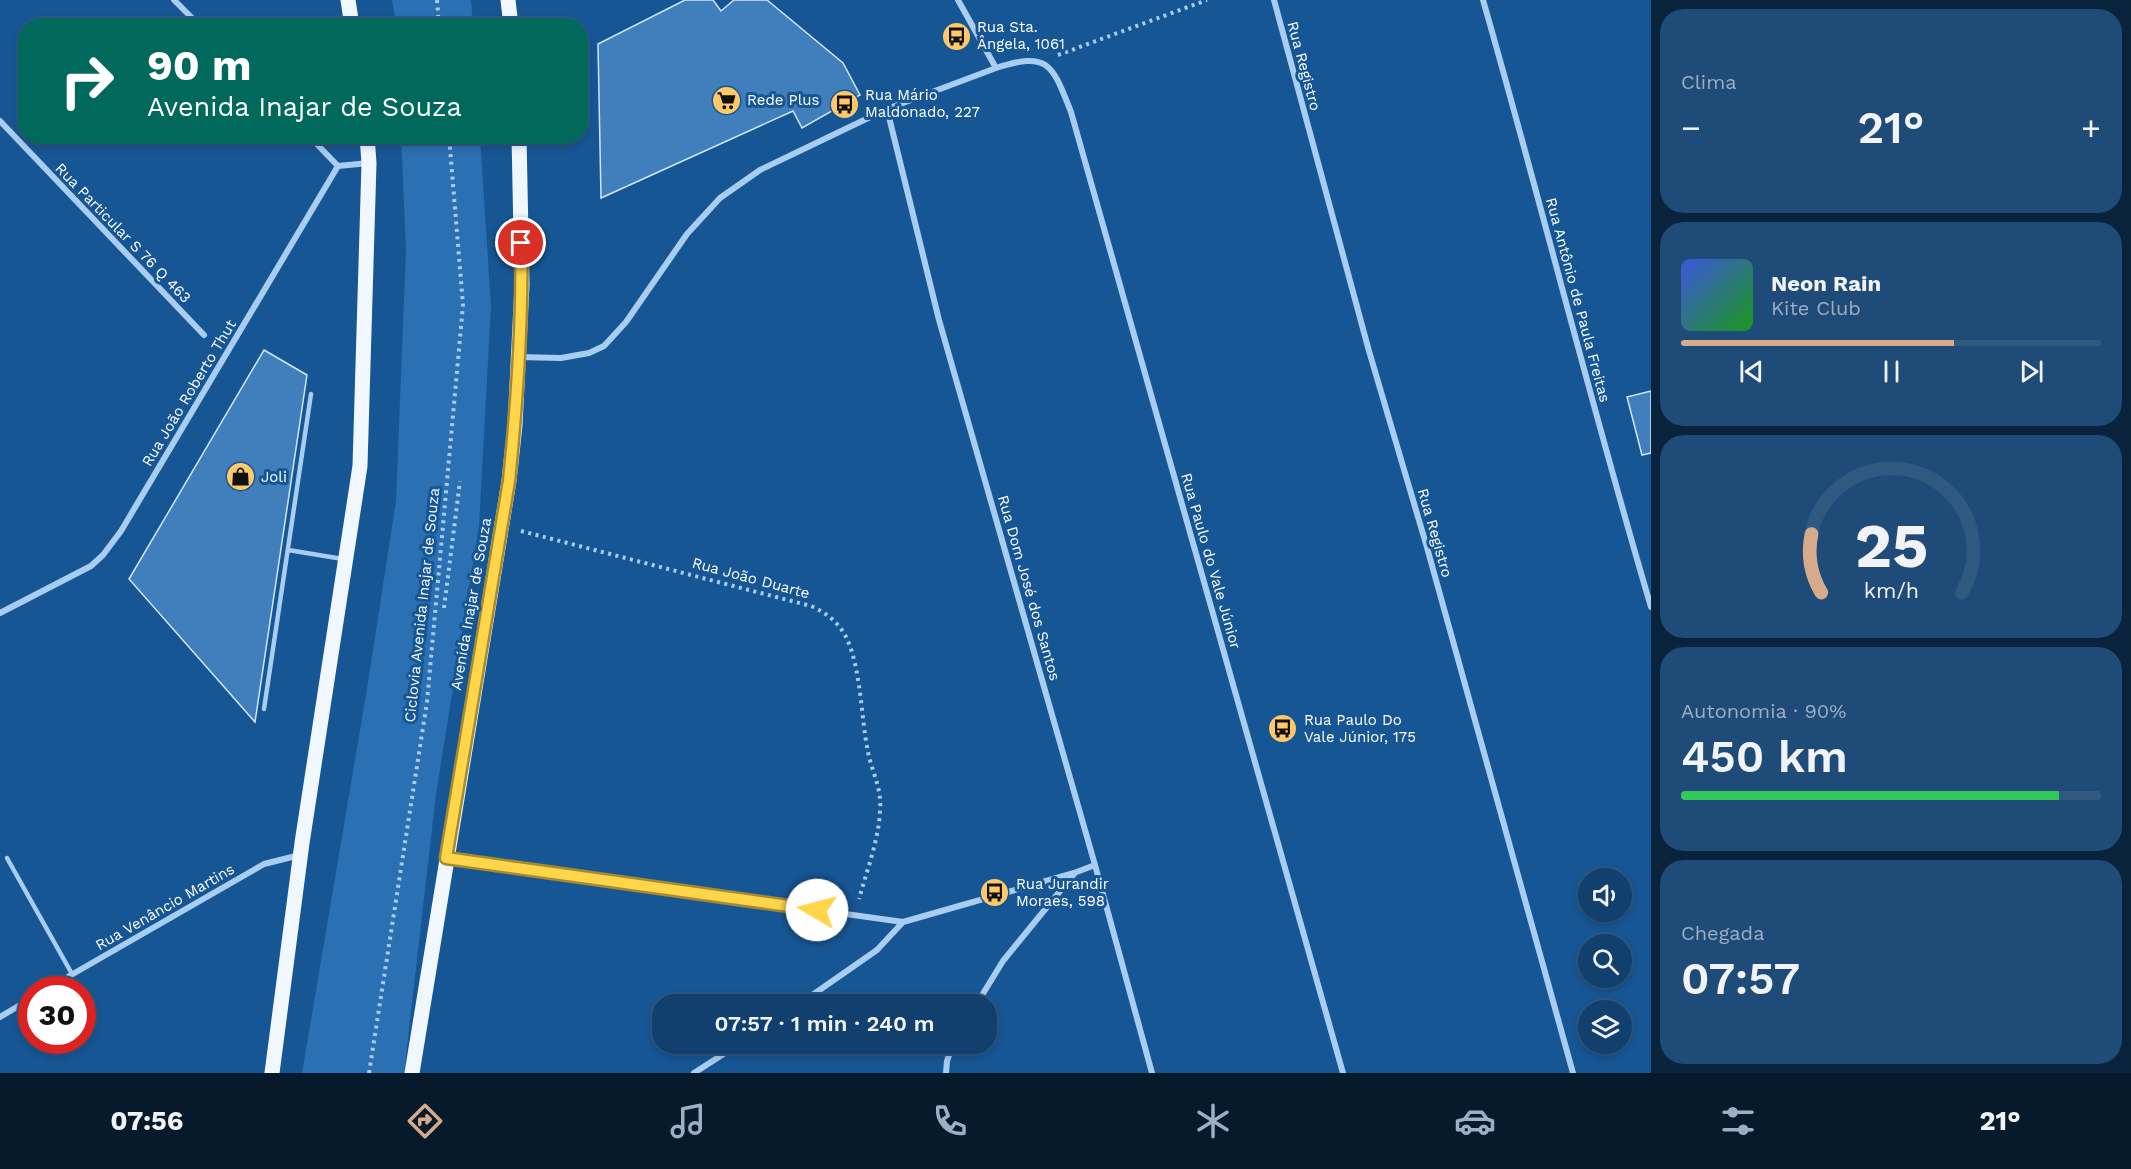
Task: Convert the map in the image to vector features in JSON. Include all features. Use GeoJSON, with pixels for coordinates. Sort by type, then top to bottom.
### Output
{"type":"FeatureCollection","features":[{"type":"Feature","properties":{"kind":"main road"},"geometry":{"type":"LineString","coordinates":[[348,0],[351,18]]}},
{"type":"Feature","properties":{"kind":"main road"},"geometry":{"type":"LineString","coordinates":[[508,0],[510,18]]}},
{"type":"Feature","properties":{"kind":"main road"},"geometry":{"type":"LineString","coordinates":[[272,1073],[300,854],[360,466],[369,163],[368,144]]}},
{"type":"Feature","properties":{"kind":"main road","name":"Avenida Inajar de Souza"},"geometry":{"type":"LineString","coordinates":[[412,1073],[503,526],[515,425],[522,285],[519,144]]}},
{"type":"Feature","properties":{"kind":"street"},"geometry":{"type":"LineString","coordinates":[[174,0],[192,18]]}},
{"type":"Feature","properties":{"kind":"street"},"geometry":{"type":"LineString","coordinates":[[958,0],[996,68]]}},
{"type":"Feature","properties":{"kind":"street","name":"Rua Registro"},"geometry":{"type":"LineString","coordinates":[[1274,0],[1369,351],[1426,544],[1573,1073]]}},
{"type":"Feature","properties":{"kind":"street","name":"Rua Antônio de Paula Freitas"},"geometry":{"type":"LineString","coordinates":[[1483,0],[1610,469],[1651,607]]}},
{"type":"Feature","properties":{"kind":"street"},"geometry":{"type":"LineString","coordinates":[[518,357],[561,358],[589,353],[604,346],[626,322],[687,234],[720,198],[760,170],[887,109],[1013,62],[1034,60],[1042,62]]}},
{"type":"Feature","properties":{"kind":"street","name":"Rua Paulo do Vale Júnior"},"geometry":{"type":"LineString","coordinates":[[1042,62],[1052,71],[1071,112],[1343,1073]]}},
{"type":"Feature","properties":{"kind":"street","name":"Rua Dom José dos Santos"},"geometry":{"type":"LineString","coordinates":[[887,109],[939,320],[1152,1073]]}},
{"type":"Feature","properties":{"kind":"street","name":"Rua Particular S 76 Q 463"},"geometry":{"type":"LineString","coordinates":[[0,121],[18,140]]}},
{"type":"Feature","properties":{"kind":"street","name":"Rua Particular S 76 Q 463"},"geometry":{"type":"LineString","coordinates":[[22,144],[204,335]]}},
{"type":"Feature","properties":{"kind":"street"},"geometry":{"type":"LineString","coordinates":[[317,144],[338,166],[369,163]]}},
{"type":"Feature","properties":{"kind":"street","name":"Rua João Roberto Thut"},"geometry":{"type":"LineString","coordinates":[[0,613],[91,566],[103,555],[121,531],[338,166]]}},
{"type":"Feature","properties":{"kind":"street","name":"Rua Venâncio Martins"},"geometry":{"type":"LineString","coordinates":[[69,976],[264,864],[300,854]]}},
{"type":"Feature","properties":{"kind":"street"},"geometry":{"type":"LineString","coordinates":[[446,858],[903,922],[1095,865]]}},
{"type":"Feature","properties":{"kind":"street"},"geometry":{"type":"LineString","coordinates":[[983,994],[1003,961],[1074,873]]}},
{"type":"Feature","properties":{"kind":"street"},"geometry":{"type":"LineString","coordinates":[[814,994],[877,950],[903,922]]}},
{"type":"Feature","properties":{"kind":"street"},"geometry":{"type":"LineString","coordinates":[[0,1017],[18,1006]]}},
{"type":"Feature","properties":{"kind":"street"},"geometry":{"type":"LineString","coordinates":[[694,1073],[724,1054]]}},
{"type":"Feature","properties":{"kind":"street"},"geometry":{"type":"LineString","coordinates":[[946,1073],[949,1054]]}},
{"type":"Feature","properties":{"kind":"lane"},"geometry":{"type":"LineString","coordinates":[[264,709],[311,394]]}},
{"type":"Feature","properties":{"kind":"lane"},"geometry":{"type":"LineString","coordinates":[[288,550],[346,559]]}},
{"type":"Feature","properties":{"kind":"lane"},"geometry":{"type":"LineString","coordinates":[[7,858],[72,974]]}},
{"type":"Feature","properties":{"kind":"path"},"geometry":{"type":"LineString","coordinates":[[437,0],[438,18]]}},
{"type":"Feature","properties":{"kind":"path"},"geometry":{"type":"LineString","coordinates":[[1042,62],[1206,0]]}},
{"type":"Feature","properties":{"kind":"path","name":"Ciclovia Avenida Inajar de Souza"},"geometry":{"type":"LineString","coordinates":[[369,1073],[427,702],[463,305],[449,144]]}},
{"type":"Feature","properties":{"kind":"path"},"geometry":{"type":"LineString","coordinates":[[444,608],[460,482]]}},
{"type":"Feature","properties":{"kind":"path","name":"Rua João Duarte"},"geometry":{"type":"LineString","coordinates":[[503,526],[811,606],[823,611],[833,620],[846,637],[853,657],[864,731],[881,799],[878,827],[855,915]]}},
{"type":"Feature","properties":{"kind":"shaded area"},"geometry":{"type":"Polygon","coordinates":[[[392,0],[471,0],[472,18],[395,18],[392,0]]]}},
{"type":"Feature","properties":{"kind":"shaded area"},"geometry":{"type":"Polygon","coordinates":[[[401,144],[480,144],[491,306],[479,526],[436,794],[404,1073],[302,1073],[367,689],[396,501],[406,249],[401,144]]]}},
{"type":"Feature","properties":{"kind":"building","name":"Rede Plus"},"geometry":{"type":"Polygon","coordinates":[[[685,0],[713,0],[721,11],[734,0],[767,0],[843,63],[860,95],[802,128],[793,111],[601,198],[598,44],[685,0]]]}},
{"type":"Feature","properties":{"kind":"building","name":"Joli"},"geometry":{"type":"Polygon","coordinates":[[[264,350],[307,375],[255,722],[129,579],[264,350]]]}},
{"type":"Feature","properties":{"kind":"building"},"geometry":{"type":"Polygon","coordinates":[[[1651,391],[1651,453],[1642,455],[1627,397],[1651,391]]]}},
{"type":"Feature","properties":{"kind":"place","name":"Rua Sta. Ângela, 1061"},"geometry":{"type":"Point","coordinates":[956,36]}},
{"type":"Feature","properties":{"kind":"place","name":"Rede Plus"},"geometry":{"type":"Point","coordinates":[726,100]}},
{"type":"Feature","properties":{"kind":"place","name":"Rua Mário Maldonado, 227"},"geometry":{"type":"Point","coordinates":[844,104]}},
{"type":"Feature","properties":{"kind":"place","name":"Joli"},"geometry":{"type":"Point","coordinates":[240,477]}},
{"type":"Feature","properties":{"kind":"place","name":"Rua Paulo Do Vale Júnior, 175"},"geometry":{"type":"Point","coordinates":[1283,729]}},
{"type":"Feature","properties":{"kind":"place","name":"Rua Jurandir Moraes, 598"},"geometry":{"type":"Point","coordinates":[995,893]}},
{"type":"Feature","properties":{"kind":"route"},"geometry":{"type":"LineString","coordinates":[[521,243],[522,285],[515,425],[509,481],[446,858],[817,910]]}}]}
